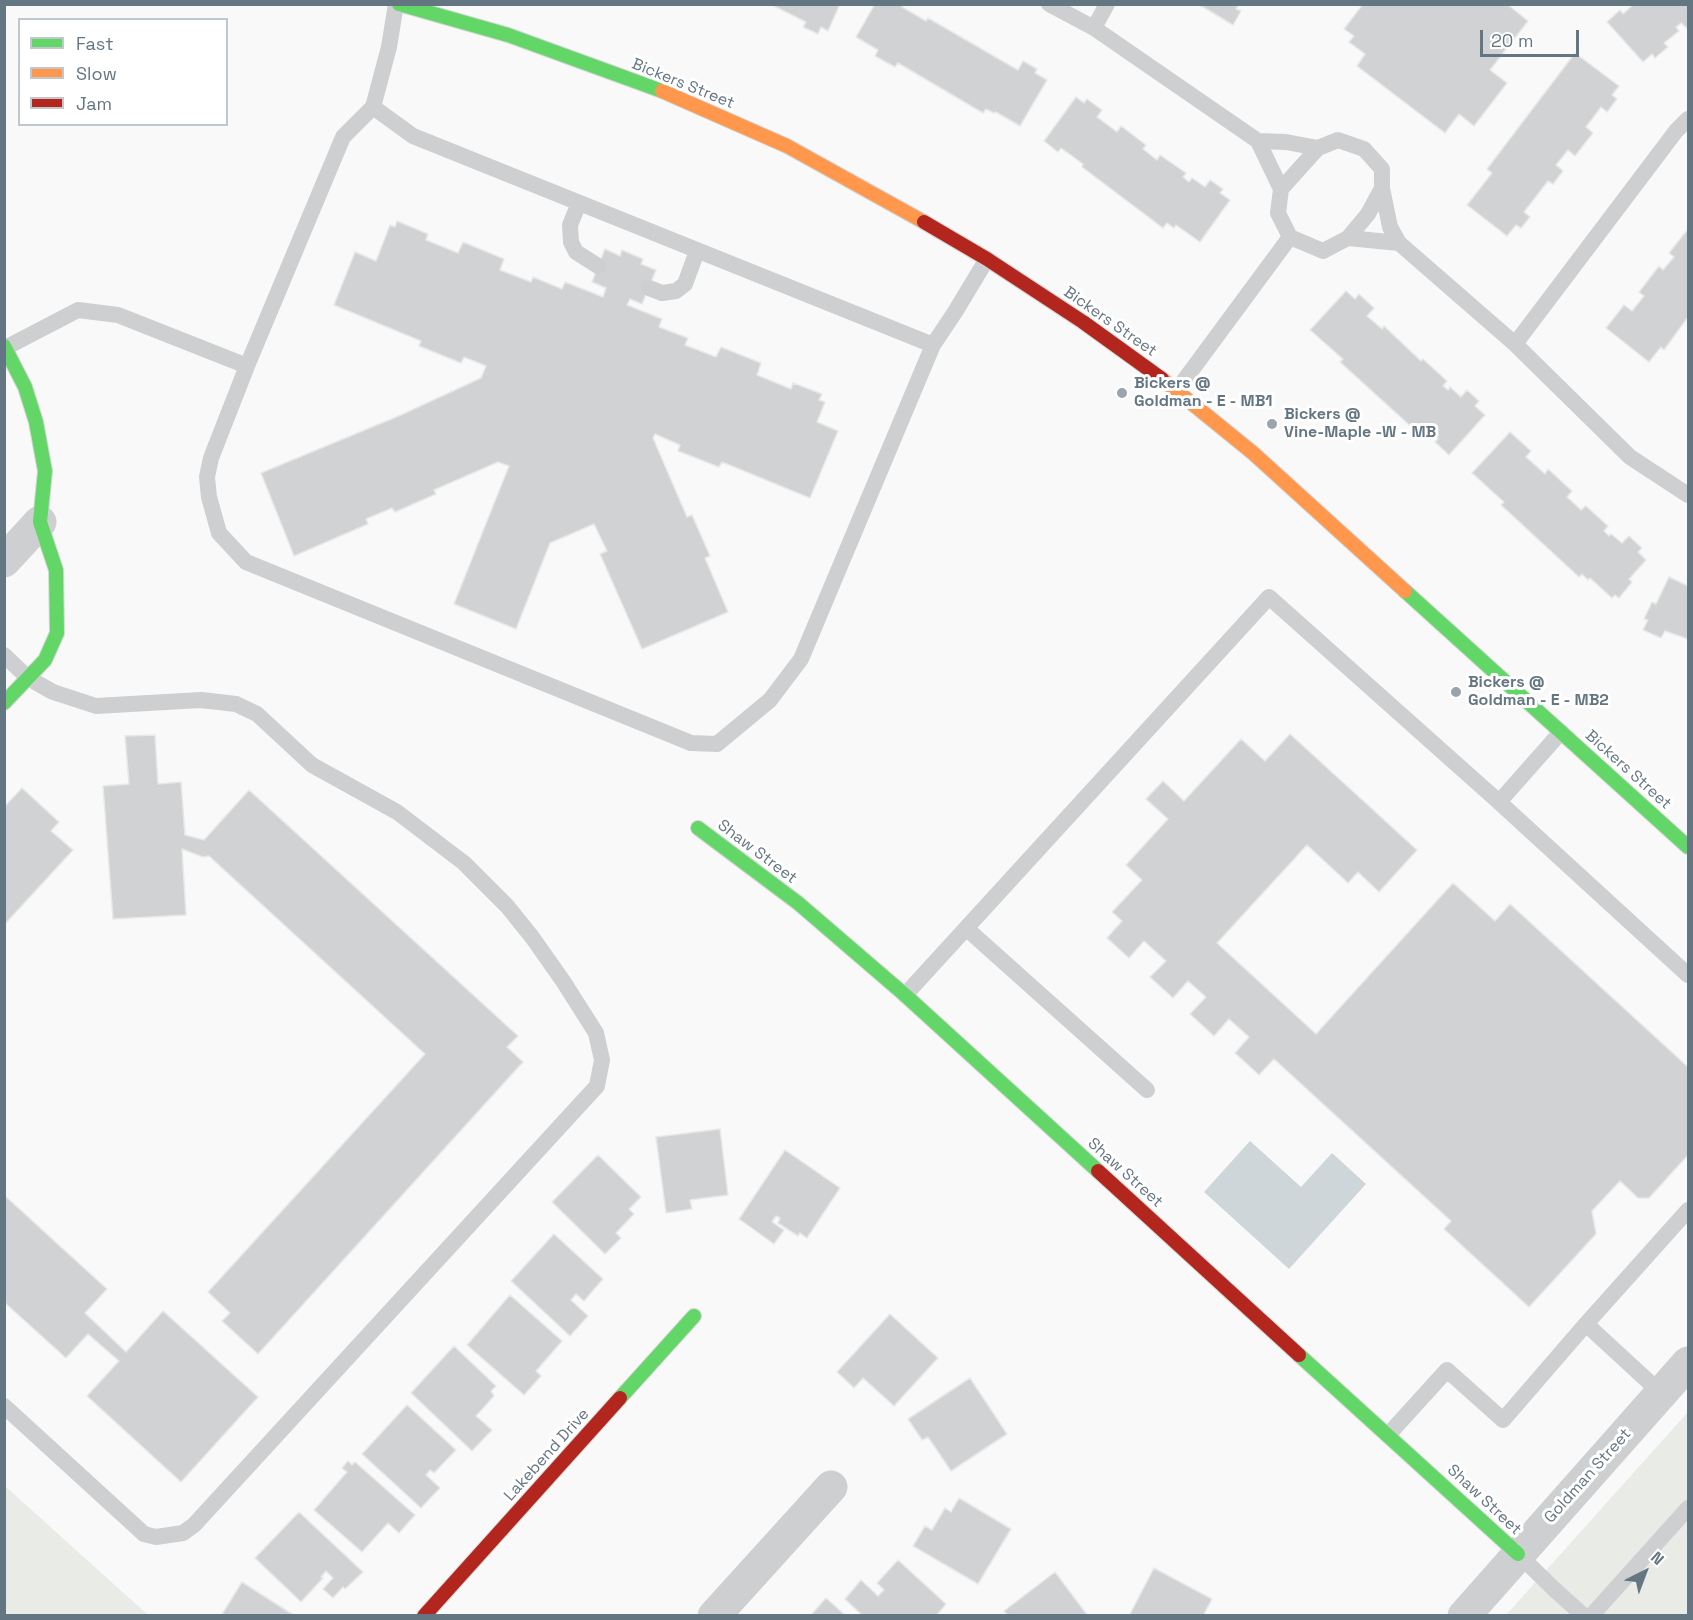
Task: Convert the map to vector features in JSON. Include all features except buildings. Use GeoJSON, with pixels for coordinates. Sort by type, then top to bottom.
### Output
{"type":"FeatureCollection","features":[{"type":"Feature","properties":{"kind":"street","name":"Bickers Street"},"geometry":{"type":"LineString","coordinates":[[398,4],[508,35],[659,90],[787,146],[889,201],[987,259],[1083,322],[1177,390],[1253,453],[1689,847]]}},
{"type":"Feature","properties":{"kind":"street"},"geometry":{"type":"LineString","coordinates":[[4,704],[45,660],[57,633],[56,570],[40,522],[45,471],[36,422],[25,387],[5,347]]}},
{"type":"Feature","properties":{"kind":"street"},"geometry":{"type":"LineString","coordinates":[[4,561],[40,522]]}},
{"type":"Feature","properties":{"kind":"street","name":"Shaw Street"},"geometry":{"type":"LineString","coordinates":[[698,828],[798,903],[905,994],[1518,1554]]}},
{"type":"Feature","properties":{"kind":"street","name":"Lakebend Drive"},"geometry":{"type":"LineString","coordinates":[[424,1616],[694,1316]]}},
{"type":"Feature","properties":{"kind":"street","name":"Goldman Street"},"geometry":{"type":"LineString","coordinates":[[1464,1616],[1689,1364]]}},
{"type":"Feature","properties":{"kind":"street"},"geometry":{"type":"LineString","coordinates":[[714,1616],[831,1487]]}},
{"type":"Feature","properties":{"kind":"lane"},"geometry":{"type":"LineString","coordinates":[[398,4],[374,107],[343,137],[211,458],[207,477],[213,515],[219,533],[246,562],[692,743],[717,744],[770,700],[801,659],[933,345],[956,312],[987,259]]}},
{"type":"Feature","properties":{"kind":"lane"},"geometry":{"type":"LineString","coordinates":[[1049,4],[1094,28],[1258,141],[1281,189],[1278,213],[1290,237],[1323,251],[1347,238],[1368,214],[1382,188]]}},
{"type":"Feature","properties":{"kind":"lane"},"geometry":{"type":"LineString","coordinates":[[1094,28],[1107,4]]}},
{"type":"Feature","properties":{"kind":"lane"},"geometry":{"type":"LineString","coordinates":[[374,107],[413,136],[933,345]]}},
{"type":"Feature","properties":{"kind":"lane"},"geometry":{"type":"LineString","coordinates":[[1515,344],[1676,131],[1689,119]]}},
{"type":"Feature","properties":{"kind":"lane"},"geometry":{"type":"LineString","coordinates":[[1281,189],[1318,148],[1338,140],[1364,149],[1382,169],[1382,188],[1390,227],[1399,243],[1515,344],[1630,457],[1689,495]]}},
{"type":"Feature","properties":{"kind":"lane"},"geometry":{"type":"LineString","coordinates":[[1258,141],[1286,142],[1318,148]]}},
{"type":"Feature","properties":{"kind":"lane"},"geometry":{"type":"LineString","coordinates":[[579,203],[570,225],[571,242],[576,252],[598,266]]}},
{"type":"Feature","properties":{"kind":"lane"},"geometry":{"type":"LineString","coordinates":[[1177,390],[1290,237]]}},
{"type":"Feature","properties":{"kind":"lane"},"geometry":{"type":"LineString","coordinates":[[1347,238],[1399,243]]}},
{"type":"Feature","properties":{"kind":"lane"},"geometry":{"type":"LineString","coordinates":[[649,288],[662,292],[676,291],[685,284],[697,251]]}},
{"type":"Feature","properties":{"kind":"lane"},"geometry":{"type":"LineString","coordinates":[[5,347],[78,310],[118,315],[247,366]]}},
{"type":"Feature","properties":{"kind":"lane"},"geometry":{"type":"LineString","coordinates":[[905,994],[1269,597],[1689,975]]}},
{"type":"Feature","properties":{"kind":"lane"},"geometry":{"type":"LineString","coordinates":[[4,656],[27,678],[53,692],[96,706],[201,700],[236,704],[257,714],[312,765],[397,812],[464,863],[507,906],[551,963],[596,1033],[602,1060],[597,1086],[194,1525],[183,1533],[156,1537],[144,1534],[4,1406]]}},
{"type":"Feature","properties":{"kind":"lane"},"geometry":{"type":"LineString","coordinates":[[1499,802],[1561,732]]}},
{"type":"Feature","properties":{"kind":"lane"},"geometry":{"type":"LineString","coordinates":[[967,929],[1146,1090]]}},
{"type":"Feature","properties":{"kind":"lane"},"geometry":{"type":"LineString","coordinates":[[1388,1435],[1447,1370],[1503,1420],[1689,1210]]}},
{"type":"Feature","properties":{"kind":"lane"},"geometry":{"type":"LineString","coordinates":[[1586,1324],[1662,1394]]}},
{"type":"Feature","properties":{"kind":"lane"},"geometry":{"type":"LineString","coordinates":[[1591,1616],[1689,1508]]}},
{"type":"Feature","properties":{"kind":"lane"},"geometry":{"type":"LineString","coordinates":[[1518,1554],[1584,1616]]}},
{"type":"Feature","properties":{"kind":"shaded area"},"geometry":{"type":"Polygon","coordinates":[[[1250,1141],[1301,1187],[1332,1153],[1366,1184],[1289,1269],[1204,1192],[1250,1141]]]}},
{"type":"Feature","properties":{"kind":"shaded area"},"geometry":{"type":"Polygon","coordinates":[[[1688,1412],[1688,1615],[1506,1615],[1688,1412]]]}},
{"type":"Feature","properties":{"kind":"shaded area"},"geometry":{"type":"Polygon","coordinates":[[[5,1486],[148,1615],[5,1615],[5,1486]]]}},
{"type":"Feature","properties":{"kind":"traffic: fast"},"geometry":{"type":"LineString","coordinates":[[399,4],[508,35],[662,91]]}},
{"type":"Feature","properties":{"kind":"traffic: fast"},"geometry":{"type":"LineString","coordinates":[[4,346],[25,387],[36,422],[45,471],[40,522],[56,570],[57,633],[45,660],[4,703]]}},
{"type":"Feature","properties":{"kind":"traffic: fast"},"geometry":{"type":"LineString","coordinates":[[1405,591],[1688,847]]}},
{"type":"Feature","properties":{"kind":"traffic: fast"},"geometry":{"type":"LineString","coordinates":[[698,828],[798,903],[905,995],[1098,1171]]}},
{"type":"Feature","properties":{"kind":"traffic: fast"},"geometry":{"type":"LineString","coordinates":[[620,1398],[694,1316]]}},
{"type":"Feature","properties":{"kind":"traffic: fast"},"geometry":{"type":"LineString","coordinates":[[1299,1355],[1518,1554]]}},
{"type":"Feature","properties":{"kind":"traffic: slow"},"geometry":{"type":"LineString","coordinates":[[662,91],[787,146],[924,222]]}},
{"type":"Feature","properties":{"kind":"traffic: slow"},"geometry":{"type":"LineString","coordinates":[[1162,379],[1253,453],[1405,591]]}},
{"type":"Feature","properties":{"kind":"traffic: jam"},"geometry":{"type":"LineString","coordinates":[[924,222],[987,259],[1083,322],[1162,379]]}},
{"type":"Feature","properties":{"kind":"traffic: jam"},"geometry":{"type":"LineString","coordinates":[[1098,1171],[1299,1355]]}},
{"type":"Feature","properties":{"kind":"traffic: jam"},"geometry":{"type":"LineString","coordinates":[[424,1616],[620,1398]]}},
{"type":"Feature","properties":{"kind":"place","name":"Bickers @ Goldman - E - MB1"},"geometry":{"type":"Point","coordinates":[1122,393]}},
{"type":"Feature","properties":{"kind":"place","name":"Bickers @ Vine-Maple -W - MB"},"geometry":{"type":"Point","coordinates":[1272,424]}},
{"type":"Feature","properties":{"kind":"place","name":"Bickers @ Goldman - E - MB2"},"geometry":{"type":"Point","coordinates":[1456,692]}}]}
